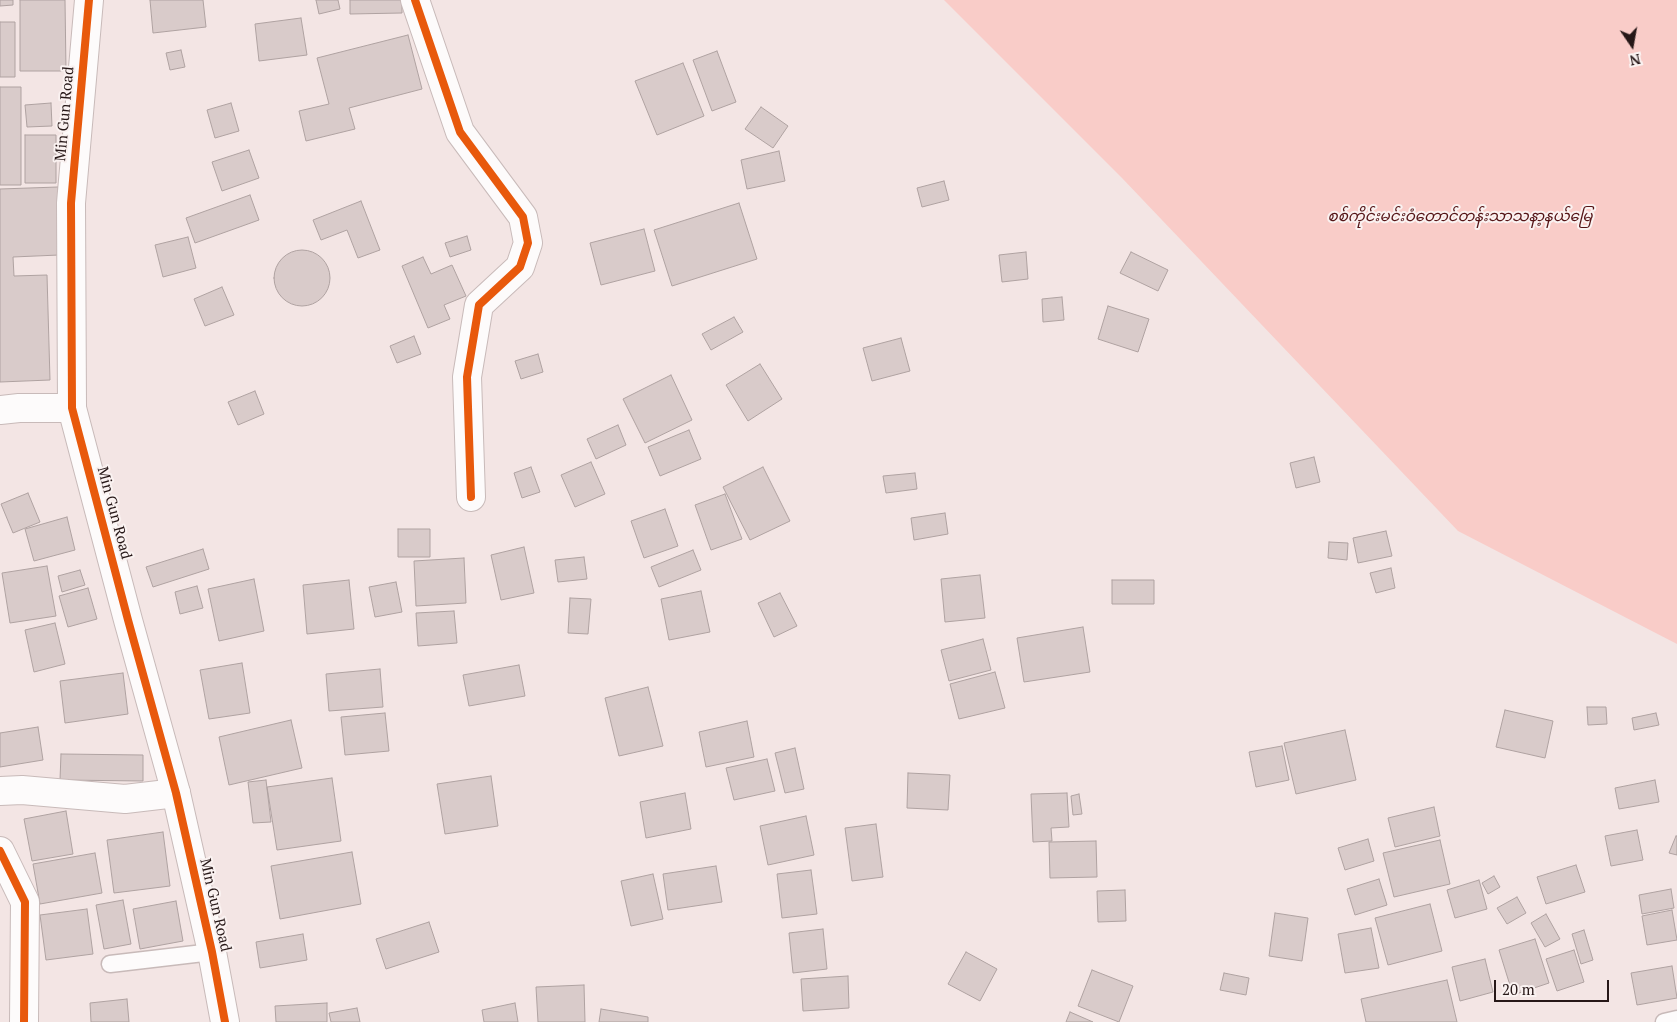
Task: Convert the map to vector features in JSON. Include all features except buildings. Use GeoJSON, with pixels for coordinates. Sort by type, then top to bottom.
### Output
{"type":"FeatureCollection","features":[{"type":"Feature","properties":{"kind":"street","name":"Min Gun Road"},"geometry":{"type":"LineString","coordinates":[[89,0],[71,203],[72,408],[176,793],[212,952],[224,1022]]}},
{"type":"Feature","properties":{"kind":"street"},"geometry":{"type":"LineString","coordinates":[[415,0],[460,132],[523,217],[528,243],[520,267],[480,305],[467,377],[471,497]]}},
{"type":"Feature","properties":{"kind":"street"},"geometry":{"type":"LineString","coordinates":[[0,410],[72,408]]}},
{"type":"Feature","properties":{"kind":"street"},"geometry":{"type":"LineString","coordinates":[[0,792],[22,790],[125,800],[176,793]]}},
{"type":"Feature","properties":{"kind":"street"},"geometry":{"type":"LineString","coordinates":[[0,851],[25,902],[24,1022]]}},
{"type":"Feature","properties":{"kind":"lane"},"geometry":{"type":"LineString","coordinates":[[110,964],[212,952]]}},
{"type":"Feature","properties":{"kind":"lane"},"geometry":{"type":"LineString","coordinates":[[1664,1022],[1677,1018]]}},
{"type":"Feature","properties":{"kind":"green space","name":"စစ်ကိုင်းမင်းဝံတောင်တန်းသာသနာ့နယ်မြေ"},"geometry":{"type":"Polygon","coordinates":[[[944,0],[1677,0],[1677,644],[1458,531],[1122,178],[944,0]]]}},
{"type":"Feature","properties":{"kind":"cycle path"},"geometry":{"type":"LineString","coordinates":[[89,0],[71,203],[72,408],[176,793],[212,952],[225,1022]]}},
{"type":"Feature","properties":{"kind":"cycle path"},"geometry":{"type":"LineString","coordinates":[[415,0],[460,132],[523,217],[528,243],[520,267],[479,305],[467,377],[471,497]]}},
{"type":"Feature","properties":{"kind":"cycle path"},"geometry":{"type":"LineString","coordinates":[[0,851],[25,902],[24,1022]]}}]}
